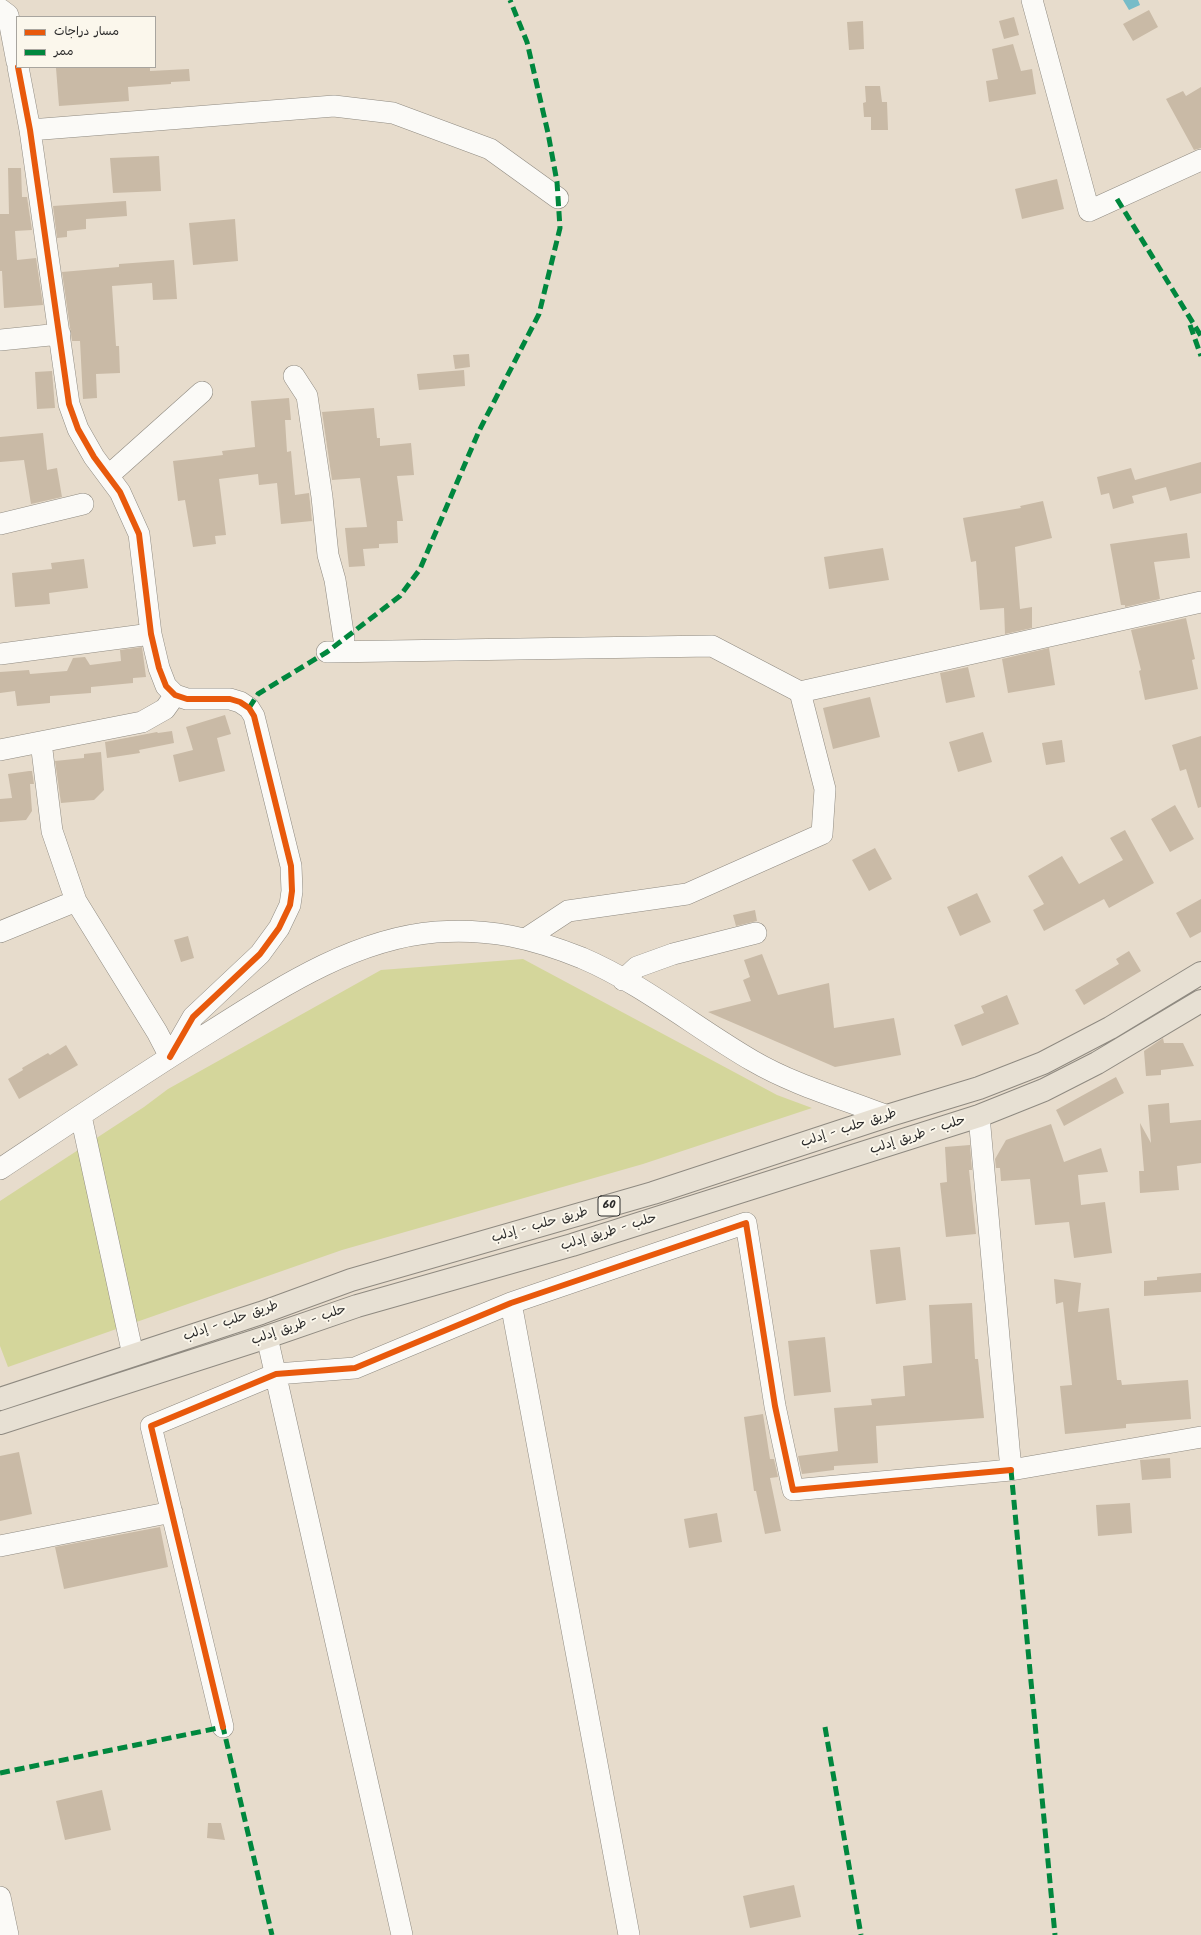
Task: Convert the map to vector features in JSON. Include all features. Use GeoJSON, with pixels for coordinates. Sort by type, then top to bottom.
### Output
{"type":"FeatureCollection","features":[{"type":"Feature","properties":{"kind":"highway","name":"طريق حلب - إدلب"},"geometry":{"type":"LineString","coordinates":[[0,1399],[261,1313],[351,1280],[653,1193],[887,1116],[979,1088],[1043,1063],[1110,1028],[1201,974]]}},
{"type":"Feature","properties":{"kind":"highway","name":"حلب - طريق إدلب"},"geometry":{"type":"LineString","coordinates":[[0,1423],[267,1337],[357,1306],[572,1245],[979,1116],[1044,1090],[1098,1063],[1201,1001]]}},
{"type":"Feature","properties":{"kind":"street"},"geometry":{"type":"LineString","coordinates":[[1032,0],[1089,212],[1201,160]]}},
{"type":"Feature","properties":{"kind":"street"},"geometry":{"type":"LineString","coordinates":[[0,9],[8,15],[16,57]]}},
{"type":"Feature","properties":{"kind":"street"},"geometry":{"type":"LineString","coordinates":[[18,68],[30,130],[69,404],[78,429],[94,457],[120,492],[139,534],[151,634],[158,668],[166,686],[176,695],[187,699],[230,699],[240,702],[248,708],[254,716],[291,866],[292,891],[290,905],[280,928],[260,954],[193,1016],[170,1057]]}},
{"type":"Feature","properties":{"kind":"street"},"geometry":{"type":"LineString","coordinates":[[30,130],[334,106],[393,113],[490,149],[558,198]]}},
{"type":"Feature","properties":{"kind":"street"},"geometry":{"type":"LineString","coordinates":[[0,340],[60,334]]}},
{"type":"Feature","properties":{"kind":"street"},"geometry":{"type":"LineString","coordinates":[[294,376],[307,396],[322,497],[328,554],[335,580],[344,639]]}},
{"type":"Feature","properties":{"kind":"street"},"geometry":{"type":"LineString","coordinates":[[108,476],[202,392]]}},
{"type":"Feature","properties":{"kind":"street"},"geometry":{"type":"LineString","coordinates":[[0,524],[83,504]]}},
{"type":"Feature","properties":{"kind":"street"},"geometry":{"type":"LineString","coordinates":[[327,652],[712,646],[800,692],[1199,608]]}},
{"type":"Feature","properties":{"kind":"street"},"geometry":{"type":"LineString","coordinates":[[0,654],[151,634]]}},
{"type":"Feature","properties":{"kind":"street"},"geometry":{"type":"LineString","coordinates":[[527,938],[568,911],[687,894],[822,834],[826,789],[800,692]]}},
{"type":"Feature","properties":{"kind":"street"},"geometry":{"type":"LineString","coordinates":[[0,750],[142,722],[165,709],[176,695]]}},
{"type":"Feature","properties":{"kind":"street"},"geometry":{"type":"LineString","coordinates":[[41,742],[52,831],[76,901],[153,1025],[170,1057]]}},
{"type":"Feature","properties":{"kind":"street"},"geometry":{"type":"LineString","coordinates":[[0,932],[76,901]]}},
{"type":"Feature","properties":{"kind":"street"},"geometry":{"type":"LineString","coordinates":[[0,1169],[170,1057],[264,998],[339,959],[372,946],[399,938],[435,932],[500,933],[527,938],[584,959],[623,980],[757,1063],[785,1077],[887,1116]]}},
{"type":"Feature","properties":{"kind":"street"},"geometry":{"type":"LineString","coordinates":[[623,980],[637,967],[673,954],[756,933]]}},
{"type":"Feature","properties":{"kind":"street"},"geometry":{"type":"LineString","coordinates":[[81,1116],[133,1355]]}},
{"type":"Feature","properties":{"kind":"street"},"geometry":{"type":"LineString","coordinates":[[979,1116],[1012,1470]]}},
{"type":"Feature","properties":{"kind":"street"},"geometry":{"type":"LineString","coordinates":[[223,1727],[151,1426],[276,1374],[356,1368],[511,1303],[746,1223],[775,1406],[793,1490],[1012,1470],[1201,1437]]}},
{"type":"Feature","properties":{"kind":"street"},"geometry":{"type":"LineString","coordinates":[[511,1303],[629,1935]]}},
{"type":"Feature","properties":{"kind":"street"},"geometry":{"type":"LineString","coordinates":[[267,1337],[402,1935]]}},
{"type":"Feature","properties":{"kind":"street"},"geometry":{"type":"LineString","coordinates":[[0,1546],[172,1512]]}},
{"type":"Feature","properties":{"kind":"street"},"geometry":{"type":"LineString","coordinates":[[0,1897],[8,1935]]}},
{"type":"Feature","properties":{"kind":"green space"},"geometry":{"type":"Polygon","coordinates":[[[523,959],[777,1095],[812,1108],[643,1164],[342,1250],[8,1367],[0,1346],[0,1201],[144,1107],[168,1089],[381,970],[523,959]]]}},
{"type":"Feature","properties":{"kind":"water"},"geometry":{"type":"Polygon","coordinates":[[[1123,0],[1138,0],[1140,5],[1129,10],[1123,0]]]}},
{"type":"Feature","properties":{"kind":"building"},"geometry":{"type":"Polygon","coordinates":[[[1149,10],[1158,27],[1133,41],[1123,24],[1149,10]]]}},
{"type":"Feature","properties":{"kind":"building"},"geometry":{"type":"Polygon","coordinates":[[[1014,17],[1019,35],[1004,39],[999,21],[1014,17]]]}},
{"type":"Feature","properties":{"kind":"building"},"geometry":{"type":"Polygon","coordinates":[[[863,21],[864,49],[849,50],[847,22],[863,21]]]}},
{"type":"Feature","properties":{"kind":"building"},"geometry":{"type":"Polygon","coordinates":[[[1013,44],[1021,71],[1032,69],[1036,94],[989,102],[986,81],[998,79],[992,49],[1013,44]]]}},
{"type":"Feature","properties":{"kind":"building"},"geometry":{"type":"Polygon","coordinates":[[[56,68],[150,68],[150,71],[189,69],[190,81],[128,87],[129,101],[59,106],[56,68]]]}},
{"type":"Feature","properties":{"kind":"building"},"geometry":{"type":"Polygon","coordinates":[[[865,86],[880,86],[882,102],[887,102],[888,130],[871,130],[871,117],[864,117],[863,103],[866,102],[865,86]]]}},
{"type":"Feature","properties":{"kind":"building"},"geometry":{"type":"Polygon","coordinates":[[[1201,87],[1201,148],[1194,150],[1166,99],[1183,91],[1186,96],[1201,87]]]}},
{"type":"Feature","properties":{"kind":"building"},"geometry":{"type":"Polygon","coordinates":[[[159,156],[161,191],[113,193],[110,158],[159,156]]]}},
{"type":"Feature","properties":{"kind":"building"},"geometry":{"type":"Polygon","coordinates":[[[8,168],[21,168],[22,197],[27,197],[32,230],[15,231],[17,260],[36,258],[43,305],[4,308],[2,271],[0,271],[0,214],[9,214],[8,168]]]}},
{"type":"Feature","properties":{"kind":"building"},"geometry":{"type":"Polygon","coordinates":[[[1057,179],[1064,209],[1022,219],[1015,189],[1057,179]]]}},
{"type":"Feature","properties":{"kind":"building"},"geometry":{"type":"Polygon","coordinates":[[[126,201],[127,216],[86,219],[86,229],[67,231],[67,237],[57,238],[53,206],[126,201]]]}},
{"type":"Feature","properties":{"kind":"building"},"geometry":{"type":"Polygon","coordinates":[[[235,219],[238,261],[193,265],[189,223],[235,219]]]}},
{"type":"Feature","properties":{"kind":"building"},"geometry":{"type":"Polygon","coordinates":[[[174,260],[177,299],[153,300],[152,283],[112,286],[116,346],[119,346],[120,373],[96,374],[97,398],[83,399],[80,341],[72,341],[62,272],[119,267],[119,264],[174,260]]]}},
{"type":"Feature","properties":{"kind":"building"},"geometry":{"type":"Polygon","coordinates":[[[469,354],[470,367],[455,369],[453,355],[469,354]]]}},
{"type":"Feature","properties":{"kind":"building"},"geometry":{"type":"Polygon","coordinates":[[[464,370],[465,386],[419,390],[417,374],[464,370]]]}},
{"type":"Feature","properties":{"kind":"building"},"geometry":{"type":"Polygon","coordinates":[[[52,371],[55,408],[37,409],[35,372],[52,371]]]}},
{"type":"Feature","properties":{"kind":"building"},"geometry":{"type":"Polygon","coordinates":[[[289,398],[291,420],[285,420],[287,452],[291,451],[295,495],[309,493],[312,521],[281,524],[277,483],[259,485],[258,474],[219,479],[226,535],[215,536],[216,544],[193,547],[185,500],[178,501],[173,461],[223,455],[222,451],[255,447],[251,401],[289,398]]]}},
{"type":"Feature","properties":{"kind":"building"},"geometry":{"type":"Polygon","coordinates":[[[374,408],[377,438],[380,438],[380,446],[411,443],[414,475],[397,476],[403,521],[397,521],[398,543],[379,544],[379,548],[363,549],[365,566],[349,567],[345,528],[367,527],[360,478],[332,480],[322,412],[374,408]]]}},
{"type":"Feature","properties":{"kind":"building"},"geometry":{"type":"Polygon","coordinates":[[[43,433],[47,470],[57,468],[62,497],[31,504],[24,460],[0,462],[0,437],[43,433]]]}},
{"type":"Feature","properties":{"kind":"building"},"geometry":{"type":"Polygon","coordinates":[[[1201,462],[1201,493],[1170,501],[1166,487],[1132,496],[1134,503],[1113,509],[1109,493],[1101,495],[1097,477],[1131,468],[1135,480],[1201,462]]]}},
{"type":"Feature","properties":{"kind":"building"},"geometry":{"type":"Polygon","coordinates":[[[1043,501],[1052,538],[1015,547],[1020,609],[1032,607],[1032,628],[1005,634],[1004,608],[980,610],[976,561],[971,562],[963,518],[1021,508],[1020,506],[1043,501]]]}},
{"type":"Feature","properties":{"kind":"building"},"geometry":{"type":"Polygon","coordinates":[[[1187,533],[1190,558],[1154,562],[1160,599],[1125,607],[1125,605],[1121,605],[1110,544],[1187,533]]]}},
{"type":"Feature","properties":{"kind":"building"},"geometry":{"type":"Polygon","coordinates":[[[883,548],[889,580],[829,589],[824,557],[883,548]]]}},
{"type":"Feature","properties":{"kind":"building"},"geometry":{"type":"Polygon","coordinates":[[[84,559],[88,588],[49,593],[50,604],[15,607],[12,573],[52,569],[51,563],[84,559]]]}},
{"type":"Feature","properties":{"kind":"building"},"geometry":{"type":"Polygon","coordinates":[[[1186,618],[1195,659],[1192,660],[1198,689],[1145,700],[1139,671],[1141,670],[1131,630],[1186,618]]]}},
{"type":"Feature","properties":{"kind":"building"},"geometry":{"type":"Polygon","coordinates":[[[142,647],[146,677],[133,678],[133,683],[91,687],[91,693],[50,696],[50,703],[17,706],[15,691],[0,693],[0,672],[29,670],[30,674],[67,671],[73,658],[85,657],[90,665],[121,661],[120,650],[142,647]]]}},
{"type":"Feature","properties":{"kind":"building"},"geometry":{"type":"Polygon","coordinates":[[[1049,648],[1055,685],[1008,693],[1002,659],[1049,648]]]}},
{"type":"Feature","properties":{"kind":"building"},"geometry":{"type":"Polygon","coordinates":[[[968,667],[975,697],[946,703],[940,673],[968,667]]]}},
{"type":"Feature","properties":{"kind":"building"},"geometry":{"type":"Polygon","coordinates":[[[870,697],[880,737],[833,749],[823,708],[870,697]]]}},
{"type":"Feature","properties":{"kind":"building"},"geometry":{"type":"Polygon","coordinates":[[[225,715],[231,734],[217,738],[225,771],[179,782],[173,755],[193,750],[186,727],[225,715]]]}},
{"type":"Feature","properties":{"kind":"building"},"geometry":{"type":"Polygon","coordinates":[[[172,731],[174,743],[139,750],[140,753],[107,758],[105,742],[157,732],[172,731]]]}},
{"type":"Feature","properties":{"kind":"building"},"geometry":{"type":"Polygon","coordinates":[[[983,732],[992,762],[958,772],[949,742],[983,732]]]}},
{"type":"Feature","properties":{"kind":"building"},"geometry":{"type":"Polygon","coordinates":[[[1201,736],[1201,807],[1198,808],[1186,769],[1180,771],[1172,745],[1201,736]]]}},
{"type":"Feature","properties":{"kind":"building"},"geometry":{"type":"Polygon","coordinates":[[[1062,740],[1065,762],[1046,765],[1042,743],[1062,740]]]}},
{"type":"Feature","properties":{"kind":"building"},"geometry":{"type":"Polygon","coordinates":[[[101,752],[104,790],[94,800],[61,803],[55,761],[84,758],[84,754],[101,752]]]}},
{"type":"Feature","properties":{"kind":"building"},"geometry":{"type":"Polygon","coordinates":[[[32,771],[34,784],[30,784],[32,811],[26,820],[0,822],[0,799],[12,798],[8,774],[32,771]]]}},
{"type":"Feature","properties":{"kind":"building"},"geometry":{"type":"Polygon","coordinates":[[[1175,805],[1194,839],[1170,852],[1151,819],[1175,805]]]}},
{"type":"Feature","properties":{"kind":"building"},"geometry":{"type":"Polygon","coordinates":[[[1125,830],[1154,883],[1109,908],[1104,899],[1044,931],[1033,910],[1044,904],[1028,876],[1062,856],[1079,884],[1123,860],[1110,838],[1125,830]]]}},
{"type":"Feature","properties":{"kind":"building"},"geometry":{"type":"Polygon","coordinates":[[[875,848],[892,879],[869,891],[852,860],[875,848]]]}},
{"type":"Feature","properties":{"kind":"building"},"geometry":{"type":"Polygon","coordinates":[[[977,893],[991,922],[960,936],[947,907],[977,893]]]}},
{"type":"Feature","properties":{"kind":"building"},"geometry":{"type":"Polygon","coordinates":[[[1201,899],[1201,932],[1190,938],[1176,913],[1201,899]]]}},
{"type":"Feature","properties":{"kind":"building"},"geometry":{"type":"Polygon","coordinates":[[[755,910],[757,921],[736,926],[733,915],[755,910]]]}},
{"type":"Feature","properties":{"kind":"building"},"geometry":{"type":"Polygon","coordinates":[[[188,936],[194,958],[181,962],[174,940],[188,936]]]}},
{"type":"Feature","properties":{"kind":"building"},"geometry":{"type":"Polygon","coordinates":[[[1129,951],[1141,971],[1084,1005],[1075,990],[1119,964],[1116,959],[1129,951]]]}},
{"type":"Feature","properties":{"kind":"building"},"geometry":{"type":"Polygon","coordinates":[[[762,954],[778,995],[829,983],[834,1028],[894,1018],[901,1055],[835,1067],[708,1012],[751,1001],[743,980],[750,977],[744,960],[762,954]]]}},
{"type":"Feature","properties":{"kind":"building"},"geometry":{"type":"Polygon","coordinates":[[[1007,995],[1019,1024],[962,1046],[954,1025],[984,1013],[981,1006],[1007,995]]]}},
{"type":"Feature","properties":{"kind":"building"},"geometry":{"type":"Polygon","coordinates":[[[1163,1038],[1164,1043],[1183,1043],[1194,1066],[1161,1070],[1161,1075],[1146,1076],[1144,1051],[1163,1038]]]}},
{"type":"Feature","properties":{"kind":"building"},"geometry":{"type":"Polygon","coordinates":[[[66,1045],[78,1065],[19,1099],[8,1079],[23,1070],[22,1068],[48,1053],[50,1055],[66,1045]]]}},
{"type":"Feature","properties":{"kind":"building"},"geometry":{"type":"Polygon","coordinates":[[[1116,1077],[1124,1093],[1064,1126],[1056,1110],[1116,1077]]]}},
{"type":"Feature","properties":{"kind":"building"},"geometry":{"type":"Polygon","coordinates":[[[1169,1103],[1170,1123],[1201,1120],[1201,1163],[1177,1166],[1179,1190],[1140,1193],[1139,1171],[1144,1171],[1140,1123],[1151,1143],[1148,1105],[1169,1103]]]}},
{"type":"Feature","properties":{"kind":"building"},"geometry":{"type":"Polygon","coordinates":[[[1051,1124],[1064,1162],[1101,1148],[1108,1172],[1078,1175],[1081,1205],[1105,1202],[1112,1253],[1074,1258],[1069,1222],[1035,1225],[1030,1179],[1001,1181],[1000,1168],[996,1168],[995,1159],[1006,1140],[1051,1124]]]}},
{"type":"Feature","properties":{"kind":"building"},"geometry":{"type":"Polygon","coordinates":[[[970,1145],[972,1170],[969,1170],[976,1234],[946,1237],[940,1183],[947,1182],[945,1147],[970,1145]]]}},
{"type":"Feature","properties":{"kind":"building"},"geometry":{"type":"Polygon","coordinates":[[[900,1247],[906,1300],[876,1304],[870,1250],[900,1247]]]}},
{"type":"Feature","properties":{"kind":"building"},"geometry":{"type":"Polygon","coordinates":[[[1201,1273],[1201,1292],[1144,1296],[1144,1281],[1157,1280],[1157,1277],[1201,1273]]]}},
{"type":"Feature","properties":{"kind":"building"},"geometry":{"type":"Polygon","coordinates":[[[1054,1279],[1081,1283],[1078,1312],[1109,1308],[1117,1380],[1121,1380],[1122,1385],[1188,1380],[1191,1419],[1126,1424],[1126,1428],[1065,1434],[1060,1386],[1072,1385],[1063,1302],[1056,1304],[1054,1279]]]}},
{"type":"Feature","properties":{"kind":"building"},"geometry":{"type":"Polygon","coordinates":[[[972,1303],[975,1359],[978,1359],[984,1418],[876,1426],[878,1463],[834,1466],[834,1470],[802,1474],[798,1456],[838,1451],[834,1408],[872,1405],[871,1399],[905,1396],[903,1366],[932,1363],[929,1305],[972,1303]]]}},
{"type":"Feature","properties":{"kind":"building"},"geometry":{"type":"Polygon","coordinates":[[[825,1337],[831,1392],[794,1396],[788,1341],[825,1337]]]}},
{"type":"Feature","properties":{"kind":"building"},"geometry":{"type":"Polygon","coordinates":[[[763,1414],[770,1459],[774,1459],[778,1477],[770,1478],[781,1531],[765,1534],[756,1491],[754,1491],[744,1417],[763,1414]]]}},
{"type":"Feature","properties":{"kind":"building"},"geometry":{"type":"Polygon","coordinates":[[[19,1452],[32,1514],[0,1521],[0,1456],[19,1452]]]}},
{"type":"Feature","properties":{"kind":"building"},"geometry":{"type":"Polygon","coordinates":[[[1170,1458],[1171,1478],[1142,1480],[1140,1460],[1170,1458]]]}},
{"type":"Feature","properties":{"kind":"building"},"geometry":{"type":"Polygon","coordinates":[[[1130,1503],[1132,1533],[1098,1536],[1096,1505],[1130,1503]]]}},
{"type":"Feature","properties":{"kind":"building"},"geometry":{"type":"Polygon","coordinates":[[[717,1513],[722,1542],[689,1548],[684,1519],[717,1513]]]}},
{"type":"Feature","properties":{"kind":"building"},"geometry":{"type":"Polygon","coordinates":[[[160,1527],[168,1567],[64,1589],[55,1547],[160,1527]]]}},
{"type":"Feature","properties":{"kind":"building"},"geometry":{"type":"Polygon","coordinates":[[[102,1790],[111,1830],[65,1840],[56,1801],[102,1790]]]}},
{"type":"Feature","properties":{"kind":"building"},"geometry":{"type":"Polygon","coordinates":[[[208,1823],[221,1823],[225,1840],[207,1838],[208,1823]]]}},
{"type":"Feature","properties":{"kind":"building"},"geometry":{"type":"Polygon","coordinates":[[[794,1885],[801,1917],[750,1928],[743,1896],[794,1885]]]}},
{"type":"Feature","properties":{"kind":"marked path"},"geometry":{"type":"LineString","coordinates":[[249,708],[258,694],[327,652],[400,596],[420,569],[479,431],[539,314],[560,228],[557,182],[548,133],[527,42],[510,0]]}},
{"type":"Feature","properties":{"kind":"marked path"},"geometry":{"type":"LineString","coordinates":[[1117,199],[1201,336]]}},
{"type":"Feature","properties":{"kind":"marked path"},"geometry":{"type":"LineString","coordinates":[[1190,325],[1201,356]]}},
{"type":"Feature","properties":{"kind":"marked path"},"geometry":{"type":"LineString","coordinates":[[1011,1470],[1055,1935]]}},
{"type":"Feature","properties":{"kind":"marked path"},"geometry":{"type":"LineString","coordinates":[[0,1773],[223,1727],[272,1935]]}},
{"type":"Feature","properties":{"kind":"marked path"},"geometry":{"type":"LineString","coordinates":[[825,1727],[861,1935]]}},
{"type":"Feature","properties":{"kind":"cycle path"},"geometry":{"type":"LineString","coordinates":[[18,68],[30,130],[69,404],[78,429],[94,457],[120,492],[139,534],[151,634],[159,668],[166,686],[175,695],[187,699],[230,699],[240,702],[249,708],[254,716],[291,866],[292,891],[290,905],[279,928],[260,954],[193,1017],[170,1057]]}},
{"type":"Feature","properties":{"kind":"cycle path"},"geometry":{"type":"LineString","coordinates":[[223,1727],[151,1426],[276,1374],[355,1368],[511,1303],[746,1223],[775,1406],[793,1490],[1011,1470]]}}]}
